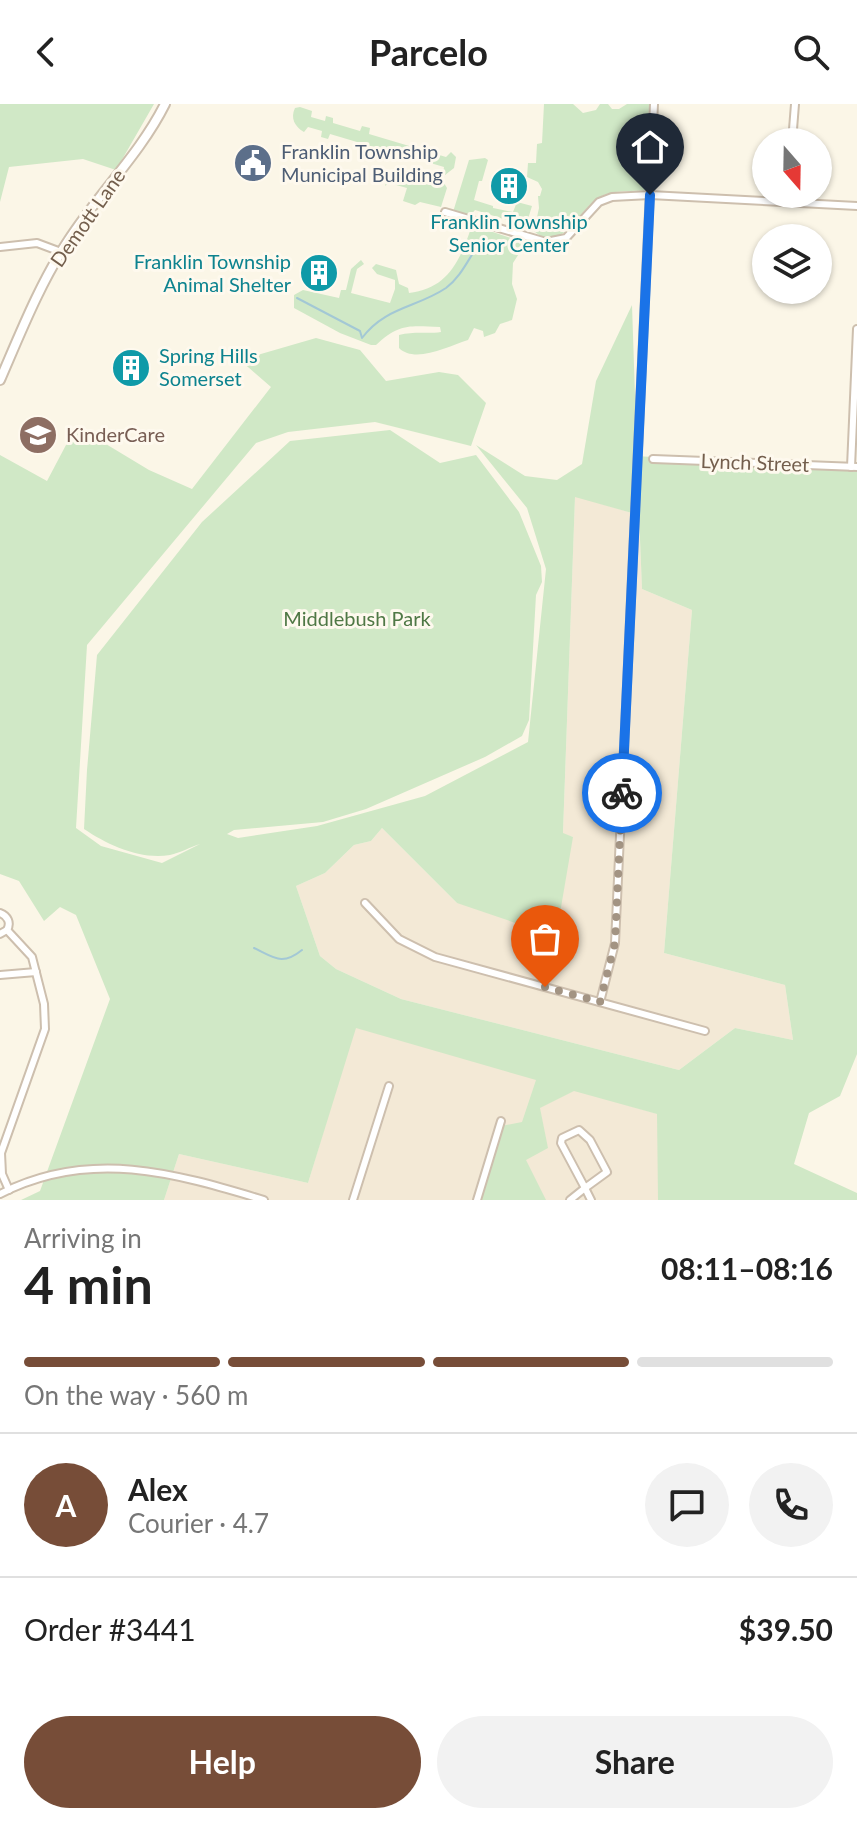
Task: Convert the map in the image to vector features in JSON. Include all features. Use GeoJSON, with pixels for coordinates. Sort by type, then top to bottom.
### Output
{"type":"FeatureCollection","features":[{"type":"Feature","properties":{"kind":"street","name":"Demott Lane"},"geometry":{"type":"LineString","coordinates":[[0,380],[61,252],[153,126],[165,104]]}},
{"type":"Feature","properties":{"kind":"street"},"geometry":{"type":"LineString","coordinates":[[600,1002],[615,943],[654,104]]}},
{"type":"Feature","properties":{"kind":"street"},"geometry":{"type":"LineString","coordinates":[[793,128],[795,104]]}},
{"type":"Feature","properties":{"kind":"street"},"geometry":{"type":"LineString","coordinates":[[445,212],[537,240],[555,241],[572,234],[590,210],[604,199],[650,195],[752,200]]}},
{"type":"Feature","properties":{"kind":"street"},"geometry":{"type":"LineString","coordinates":[[832,205],[857,206]]}},
{"type":"Feature","properties":{"kind":"street"},"geometry":{"type":"LineString","coordinates":[[0,247],[37,243],[61,252]]}},
{"type":"Feature","properties":{"kind":"street"},"geometry":{"type":"LineString","coordinates":[[854,467],[857,329]]}},
{"type":"Feature","properties":{"kind":"street","name":"Lynch Street"},"geometry":{"type":"LineString","coordinates":[[653,459],[854,467]]}},
{"type":"Feature","properties":{"kind":"street"},"geometry":{"type":"LineString","coordinates":[[365,903],[399,939],[435,957],[705,1031]]}},
{"type":"Feature","properties":{"kind":"street"},"geometry":{"type":"LineString","coordinates":[[0,913],[8,919],[4,932],[29,951],[44,1004],[45,1029],[1,1153],[2,1174],[9,1190]]}},
{"type":"Feature","properties":{"kind":"street"},"geometry":{"type":"LineString","coordinates":[[0,975],[36,972]]}},
{"type":"Feature","properties":{"kind":"street"},"geometry":{"type":"LineString","coordinates":[[353,1200],[389,1086]]}},
{"type":"Feature","properties":{"kind":"street"},"geometry":{"type":"LineString","coordinates":[[477,1200],[501,1121]]}},
{"type":"Feature","properties":{"kind":"street"},"geometry":{"type":"LineString","coordinates":[[570,1200],[585,1188],[607,1172],[590,1140],[579,1130],[562,1138],[561,1143],[585,1188],[591,1200]]}},
{"type":"Feature","properties":{"kind":"street"},"geometry":{"type":"LineString","coordinates":[[0,1194],[64,1172],[116,1167],[177,1174],[264,1200]]}},
{"type":"Feature","properties":{"kind":"street"},"geometry":{"type":"LineString","coordinates":[[228,1200],[230,1190]]}},
{"type":"Feature","properties":{"kind":"shaded area","name":"KinderCare"},"geometry":{"type":"Polygon","coordinates":[[[31,417],[56,431],[44,452],[19,439],[31,417]]]}},
{"type":"Feature","properties":{"kind":"shaded area"},"geometry":{"type":"Polygon","coordinates":[[[575,496],[639,515],[642,589],[692,610],[664,953],[785,985],[793,1040],[735,1028],[679,1070],[401,999],[336,969],[320,956],[296,886],[325,873],[354,845],[371,841],[382,828],[457,903],[573,837],[563,834],[575,496]]]}},
{"type":"Feature","properties":{"kind":"shaded area"},"geometry":{"type":"Polygon","coordinates":[[[355,1027],[658,1114],[658,1200],[164,1200],[179,1154],[308,1183],[355,1027]]]}},
{"type":"Feature","properties":{"kind":"green space"},"geometry":{"type":"Polygon","coordinates":[[[0,104],[154,104],[116,170],[83,159],[9,167],[0,202],[0,104]]]}},
{"type":"Feature","properties":{"kind":"green space"},"geometry":{"type":"Polygon","coordinates":[[[544,104],[573,104],[583,113],[596,110],[600,104],[619,109],[627,104],[649,104],[647,190],[603,195],[569,228],[553,238],[534,231],[538,196],[542,189],[538,182],[527,177],[528,163],[536,163],[537,144],[542,143],[544,104]]]}},
{"type":"Feature","properties":{"kind":"green space"},"geometry":{"type":"Polygon","coordinates":[[[295,108],[312,111],[311,117],[325,121],[326,116],[333,118],[333,123],[360,131],[362,126],[370,128],[369,134],[446,157],[451,152],[456,157],[454,168],[445,175],[444,167],[400,154],[398,160],[383,156],[384,150],[366,145],[364,150],[356,148],[357,142],[330,134],[328,139],[321,137],[322,131],[308,127],[304,132],[293,119],[295,108]]]}},
{"type":"Feature","properties":{"kind":"green space"},"geometry":{"type":"Polygon","coordinates":[[[469,160],[488,160],[474,200],[513,212],[517,202],[532,206],[524,232],[520,231],[520,224],[475,210],[470,216],[453,212],[469,160]]]}},
{"type":"Feature","properties":{"kind":"green space"},"geometry":{"type":"Polygon","coordinates":[[[388,174],[438,186],[440,182],[444,183],[447,188],[441,207],[403,201],[407,188],[389,183],[385,186],[388,174]]]}},
{"type":"Feature","properties":{"kind":"green space"},"geometry":{"type":"Polygon","coordinates":[[[466,223],[529,244],[513,263],[512,284],[517,299],[512,320],[500,324],[495,333],[484,337],[483,331],[474,328],[468,340],[432,352],[414,354],[399,348],[399,335],[441,332],[440,327],[405,327],[371,345],[340,333],[294,308],[294,295],[303,290],[339,298],[341,290],[346,290],[351,269],[361,260],[364,264],[357,269],[351,293],[390,303],[395,280],[377,274],[372,268],[376,264],[396,270],[399,284],[408,288],[409,293],[433,286],[457,262],[471,228],[464,226],[466,223]]]}},
{"type":"Feature","properties":{"kind":"green space","name":"Middlebush Park"},"geometry":{"type":"Polygon","coordinates":[[[632,305],[637,456],[857,471],[857,1054],[840,1096],[809,1113],[794,1164],[857,1193],[857,1200],[658,1200],[657,1114],[574,1091],[540,1108],[548,1148],[526,1160],[546,1200],[474,1200],[496,1127],[522,1122],[536,1080],[356,1028],[308,1183],[179,1154],[164,1200],[21,1200],[40,1191],[110,999],[76,915],[60,907],[44,921],[19,881],[0,874],[0,455],[47,481],[76,426],[149,470],[192,489],[271,387],[240,360],[316,338],[360,350],[386,381],[439,372],[458,375],[486,403],[471,446],[375,422],[288,432],[256,443],[87,645],[76,828],[101,846],[162,863],[200,844],[170,855],[147,855],[114,846],[84,829],[97,655],[202,522],[290,441],[390,430],[440,463],[476,455],[519,512],[541,566],[542,582],[536,595],[529,720],[522,736],[485,757],[366,809],[323,822],[234,830],[227,834],[238,838],[317,826],[425,796],[528,742],[546,569],[527,508],[476,445],[525,476],[557,480],[582,464],[596,381],[632,305]],[[575,497],[563,833],[573,837],[559,919],[542,932],[457,903],[382,828],[371,841],[354,845],[325,873],[296,886],[320,956],[336,969],[401,999],[679,1070],[735,1028],[793,1040],[785,985],[664,953],[692,610],[642,589],[639,515],[575,497]]]}},
{"type":"Feature","properties":{"kind":"waterway"},"geometry":{"type":"LineString","coordinates":[[297,298],[360,331],[362,338],[391,314],[446,288],[473,253]]}},
{"type":"Feature","properties":{"kind":"waterway"},"geometry":{"type":"LineString","coordinates":[[254,948],[284,959],[302,950]]}},
{"type":"Feature","properties":{"kind":"way so far"},"geometry":{"type":"LineString","coordinates":[[545,987],[600,1002],[615,943],[622,793]]}},
{"type":"Feature","properties":{"kind":"place","name":"Franklin Township Municipal Building"},"geometry":{"type":"Point","coordinates":[253,163]}},
{"type":"Feature","properties":{"kind":"place","name":"Franklin Township Senior Center"},"geometry":{"type":"Point","coordinates":[509,186]}},
{"type":"Feature","properties":{"kind":"place","name":"Franklin Township Animal Shelter"},"geometry":{"type":"Point","coordinates":[319,273]}},
{"type":"Feature","properties":{"kind":"place","name":"Spring Hills Somerset"},"geometry":{"type":"Point","coordinates":[131,368]}},
{"type":"Feature","properties":{"kind":"place","name":"KinderCare"},"geometry":{"type":"Point","coordinates":[38,435]}},
{"type":"Feature","properties":{"kind":"route"},"geometry":{"type":"LineString","coordinates":[[622,793],[650,195]]}}]}
